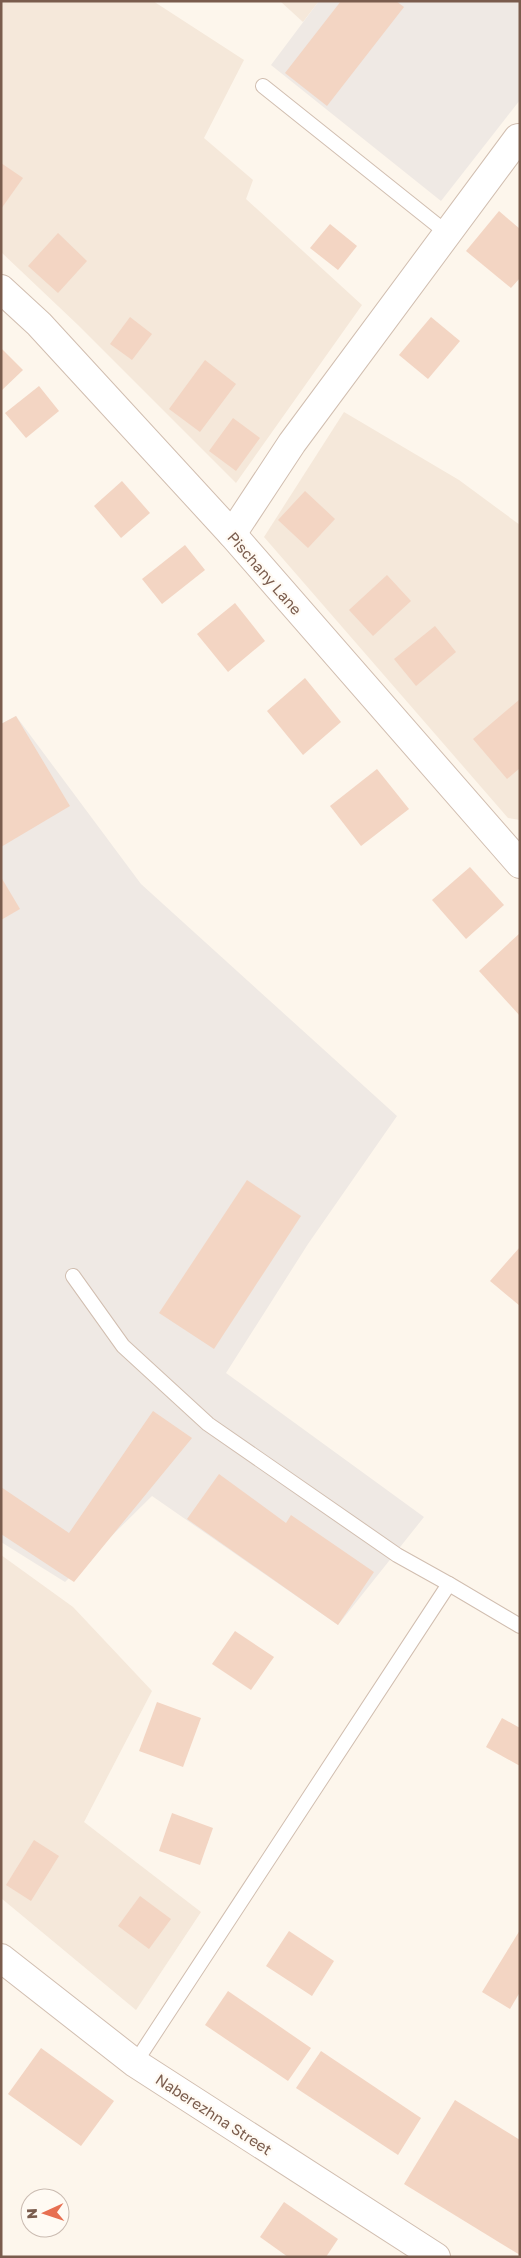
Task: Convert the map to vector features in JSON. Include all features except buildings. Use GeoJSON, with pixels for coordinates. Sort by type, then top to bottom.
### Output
{"type":"FeatureCollection","features":[{"type":"Feature","properties":{"kind":"street"},"geometry":{"type":"LineString","coordinates":[[232,534],[292,443],[518,138]]}},
{"type":"Feature","properties":{"kind":"street","name":"Pischany Lane"},"geometry":{"type":"LineString","coordinates":[[1,290],[39,324],[232,534],[520,864]]}},
{"type":"Feature","properties":{"kind":"street","name":"Naberezhna Street"},"geometry":{"type":"LineString","coordinates":[[1,1958],[136,2063],[436,2257]]}},
{"type":"Feature","properties":{"kind":"lane"},"geometry":{"type":"LineString","coordinates":[[263,86],[447,233]]}},
{"type":"Feature","properties":{"kind":"lane"},"geometry":{"type":"LineString","coordinates":[[73,1276],[123,1346],[208,1424],[397,1555],[520,1626]]}},
{"type":"Feature","properties":{"kind":"lane"},"geometry":{"type":"LineString","coordinates":[[136,2063],[449,1584]]}},
{"type":"Feature","properties":{"kind":"shaded area"},"geometry":{"type":"Polygon","coordinates":[[[1,1],[153,1],[244,60],[204,138],[253,180],[246,199],[362,305],[236,483],[78,325],[1,252],[1,1]]]}},
{"type":"Feature","properties":{"kind":"shaded area"},"geometry":{"type":"Polygon","coordinates":[[[280,1],[319,1],[303,22],[280,1]]]}},
{"type":"Feature","properties":{"kind":"shaded area"},"geometry":{"type":"Polygon","coordinates":[[[319,1],[520,1],[520,100],[441,201],[271,65],[319,1]]]}},
{"type":"Feature","properties":{"kind":"shaded area"},"geometry":{"type":"Polygon","coordinates":[[[344,412],[459,480],[520,525],[520,820],[508,818],[264,537],[344,412]]]}},
{"type":"Feature","properties":{"kind":"shaded area"},"geometry":{"type":"Polygon","coordinates":[[[16,716],[141,884],[397,1116],[308,1244],[226,1373],[424,1517],[338,1625],[152,1496],[65,1582],[1,1542],[1,724],[16,716]]]}},
{"type":"Feature","properties":{"kind":"shaded area"},"geometry":{"type":"Polygon","coordinates":[[[1,1555],[73,1607],[152,1691],[84,1822],[201,1912],[136,2010],[1,1898],[1,1555]]]}}]}
